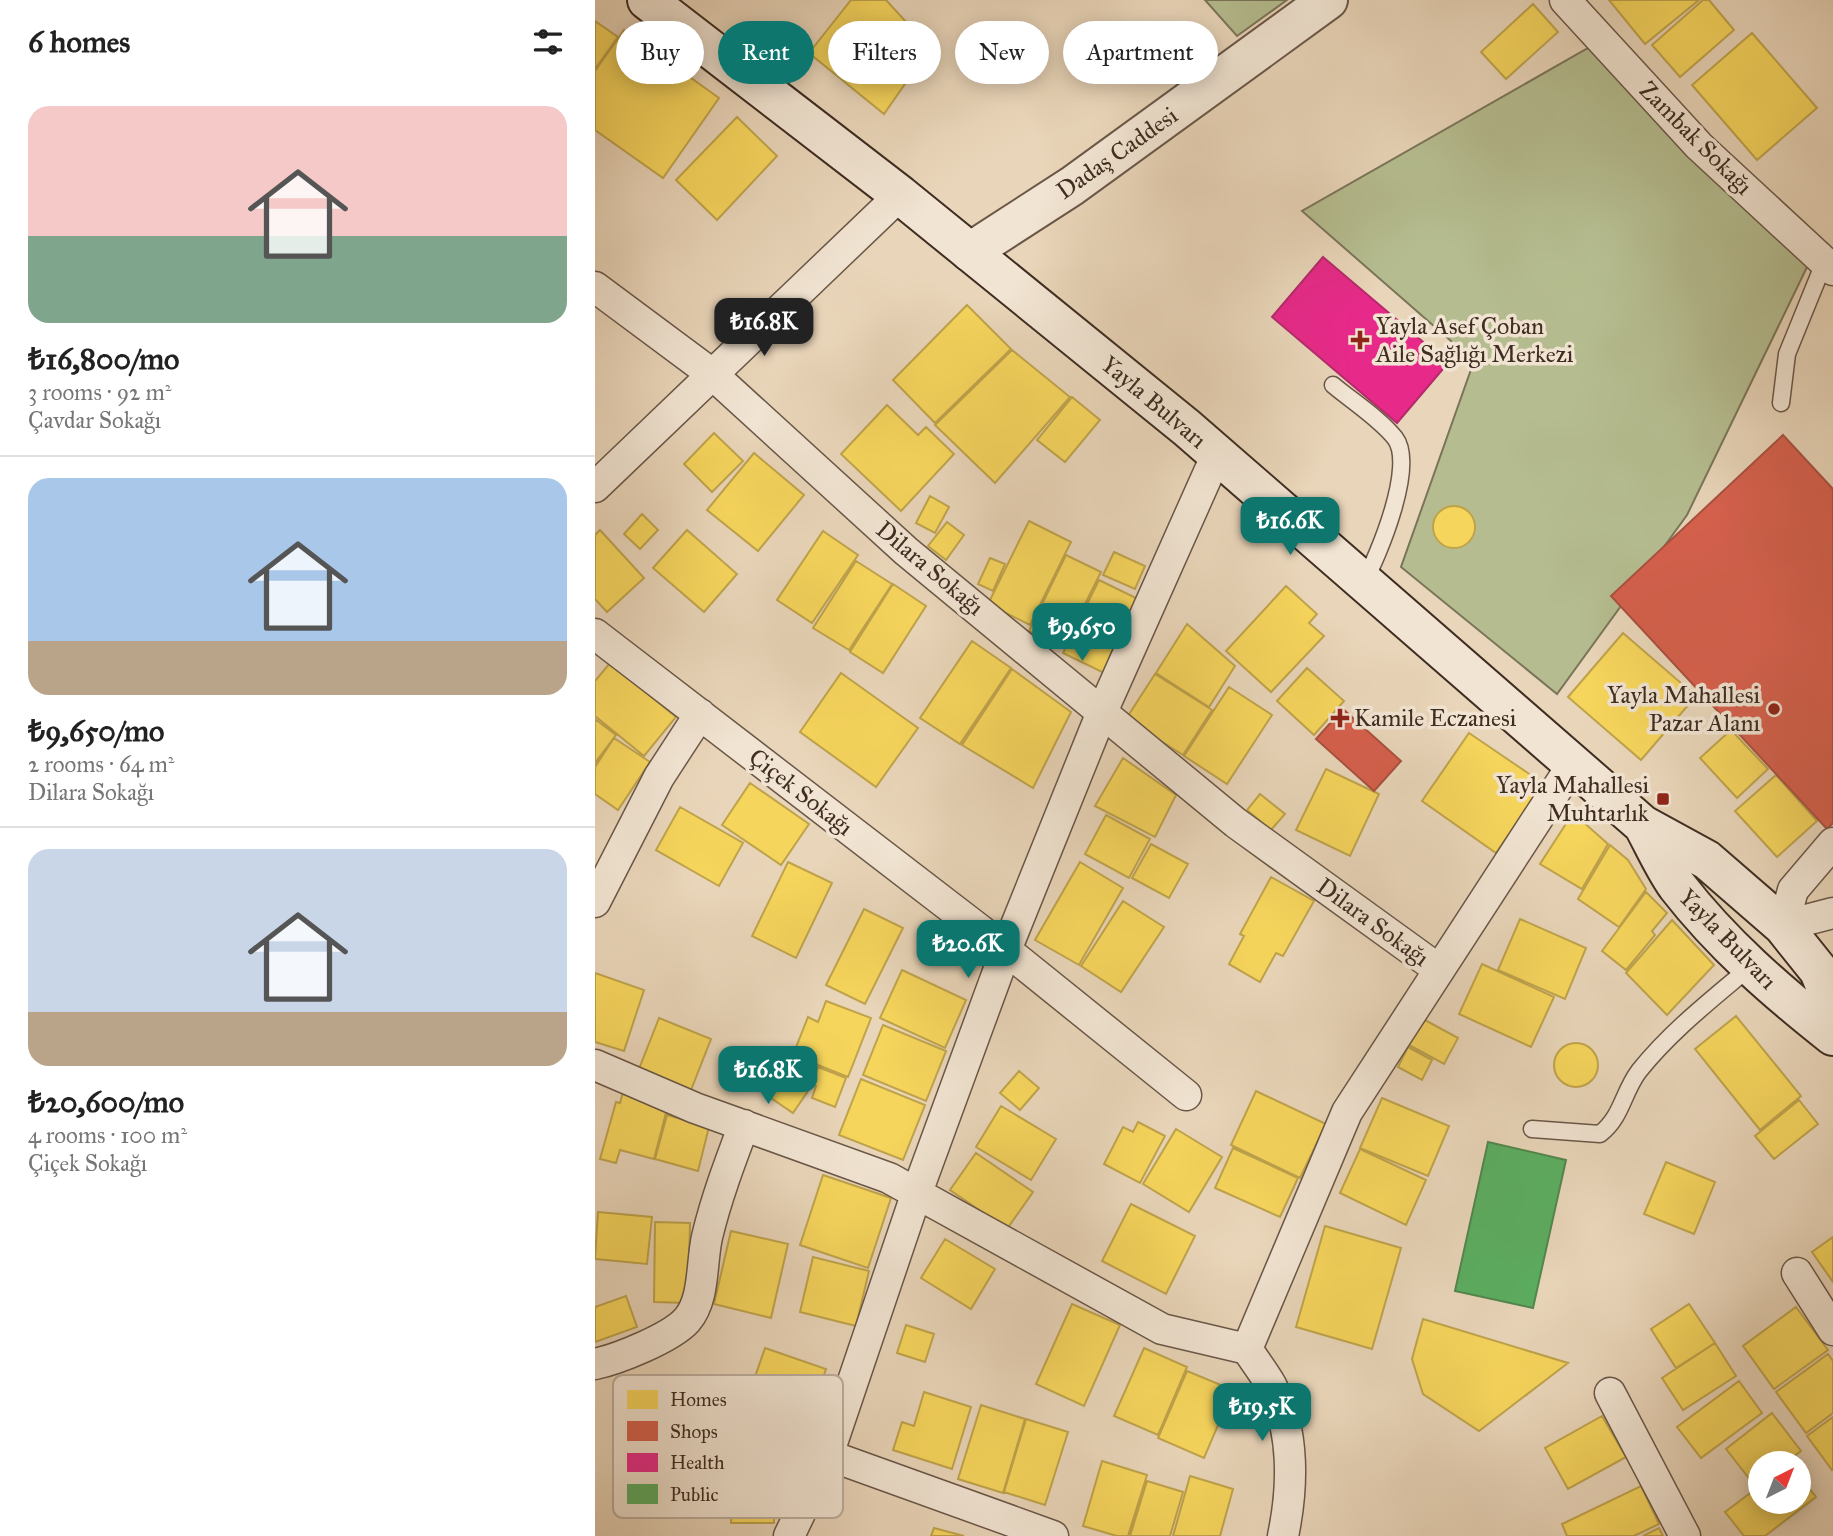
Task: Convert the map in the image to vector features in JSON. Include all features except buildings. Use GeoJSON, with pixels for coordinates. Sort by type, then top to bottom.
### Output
{"type":"FeatureCollection","features":[{"type":"Feature","properties":{"kind":"main road","name":"Yayla Bulvarı"},"geometry":{"type":"LineString","coordinates":[[647,0],[970,251],[1217,454],[1643,825],[1707,860],[1783,926],[1819,971],[1833,1005]]}},
{"type":"Feature","properties":{"kind":"main road","name":"Dadaş Caddesi"},"geometry":{"type":"LineString","coordinates":[[970,251],[1072,186],[1328,0]]}},
{"type":"Feature","properties":{"kind":"main road","name":"Yayla Bulvarı"},"geometry":{"type":"LineString","coordinates":[[1643,825],[1676,884],[1750,967],[1833,1036]]}},
{"type":"Feature","properties":{"kind":"street","name":"Zambak Sokağı"},"geometry":{"type":"LineString","coordinates":[[1565,0],[1699,146],[1828,266]]}},
{"type":"Feature","properties":{"kind":"street"},"geometry":{"type":"LineString","coordinates":[[595,486],[899,195]]}},
{"type":"Feature","properties":{"kind":"street","name":"Dilara Sokağı"},"geometry":{"type":"LineString","coordinates":[[595,287],[712,374],[906,551],[1237,823],[1438,969]]}},
{"type":"Feature","properties":{"kind":"street"},"geometry":{"type":"LineString","coordinates":[[843,1411],[916,1195],[1006,950],[1102,712],[1217,454]]}},
{"type":"Feature","properties":{"kind":"street","name":"Çiçek Sokağı"},"geometry":{"type":"LineString","coordinates":[[595,635],[1006,950],[1187,1095]]}},
{"type":"Feature","properties":{"kind":"street"},"geometry":{"type":"LineString","coordinates":[[595,902],[659,777],[700,714]]}},
{"type":"Feature","properties":{"kind":"street"},"geometry":{"type":"LineString","coordinates":[[1247,1349],[1347,1112],[1573,764]]}},
{"type":"Feature","properties":{"kind":"street"},"geometry":{"type":"LineString","coordinates":[[1783,926],[1793,890],[1833,843]]}},
{"type":"Feature","properties":{"kind":"street"},"geometry":{"type":"LineString","coordinates":[[1783,926],[1833,913]]}},
{"type":"Feature","properties":{"kind":"street"},"geometry":{"type":"LineString","coordinates":[[595,1065],[695,1108],[889,1178],[1162,1329],[1247,1349],[1272,1387],[1287,1432],[1291,1495],[1283,1536]]}},
{"type":"Feature","properties":{"kind":"street"},"geometry":{"type":"LineString","coordinates":[[595,1364],[611,1360],[673,1332],[694,1310],[707,1240],[722,1182],[744,1125]]}},
{"type":"Feature","properties":{"kind":"street"},"geometry":{"type":"LineString","coordinates":[[1797,1273],[1833,1330]]}},
{"type":"Feature","properties":{"kind":"street"},"geometry":{"type":"LineString","coordinates":[[1610,1393],[1685,1536]]}},
{"type":"Feature","properties":{"kind":"street"},"geometry":{"type":"LineString","coordinates":[[843,1460],[1053,1536]]}},
{"type":"Feature","properties":{"kind":"street"},"geometry":{"type":"LineString","coordinates":[[789,1536],[798,1518]]}},
{"type":"Feature","properties":{"kind":"lane"},"geometry":{"type":"LineString","coordinates":[[1781,403],[1787,354],[1828,266]]}},
{"type":"Feature","properties":{"kind":"lane"},"geometry":{"type":"LineString","coordinates":[[1333,385],[1394,437],[1402,450],[1392,519],[1380,553],[1364,582]]}},
{"type":"Feature","properties":{"kind":"lane"},"geometry":{"type":"LineString","coordinates":[[1532,1129],[1600,1134],[1614,1123],[1633,1079],[1653,1054],[1685,1021],[1750,967]]}},
{"type":"Feature","properties":{"kind":"green space"},"geometry":{"type":"Polygon","coordinates":[[[1205,0],[1287,0],[1237,36],[1205,0]]]}},
{"type":"Feature","properties":{"kind":"green space"},"geometry":{"type":"Polygon","coordinates":[[[1588,48],[1809,263],[1687,515],[1557,694],[1401,567],[1474,361],[1302,211],[1588,48]]]}},
{"type":"Feature","properties":{"kind":"place","name":"Yayla Asef Çoban Aile Sağlığı Merkezi"},"geometry":{"type":"Point","coordinates":[1360,340]}},
{"type":"Feature","properties":{"kind":"place","name":"Yayla Mahallesi Pazar Alanı"},"geometry":{"type":"Point","coordinates":[1774,709]}},
{"type":"Feature","properties":{"kind":"place","name":"Kamile Eczanesi"},"geometry":{"type":"Point","coordinates":[1340,718]}},
{"type":"Feature","properties":{"kind":"place","name":"Yayla Mahallesi Muhtarlık"},"geometry":{"type":"Point","coordinates":[1663,799]}}]}
